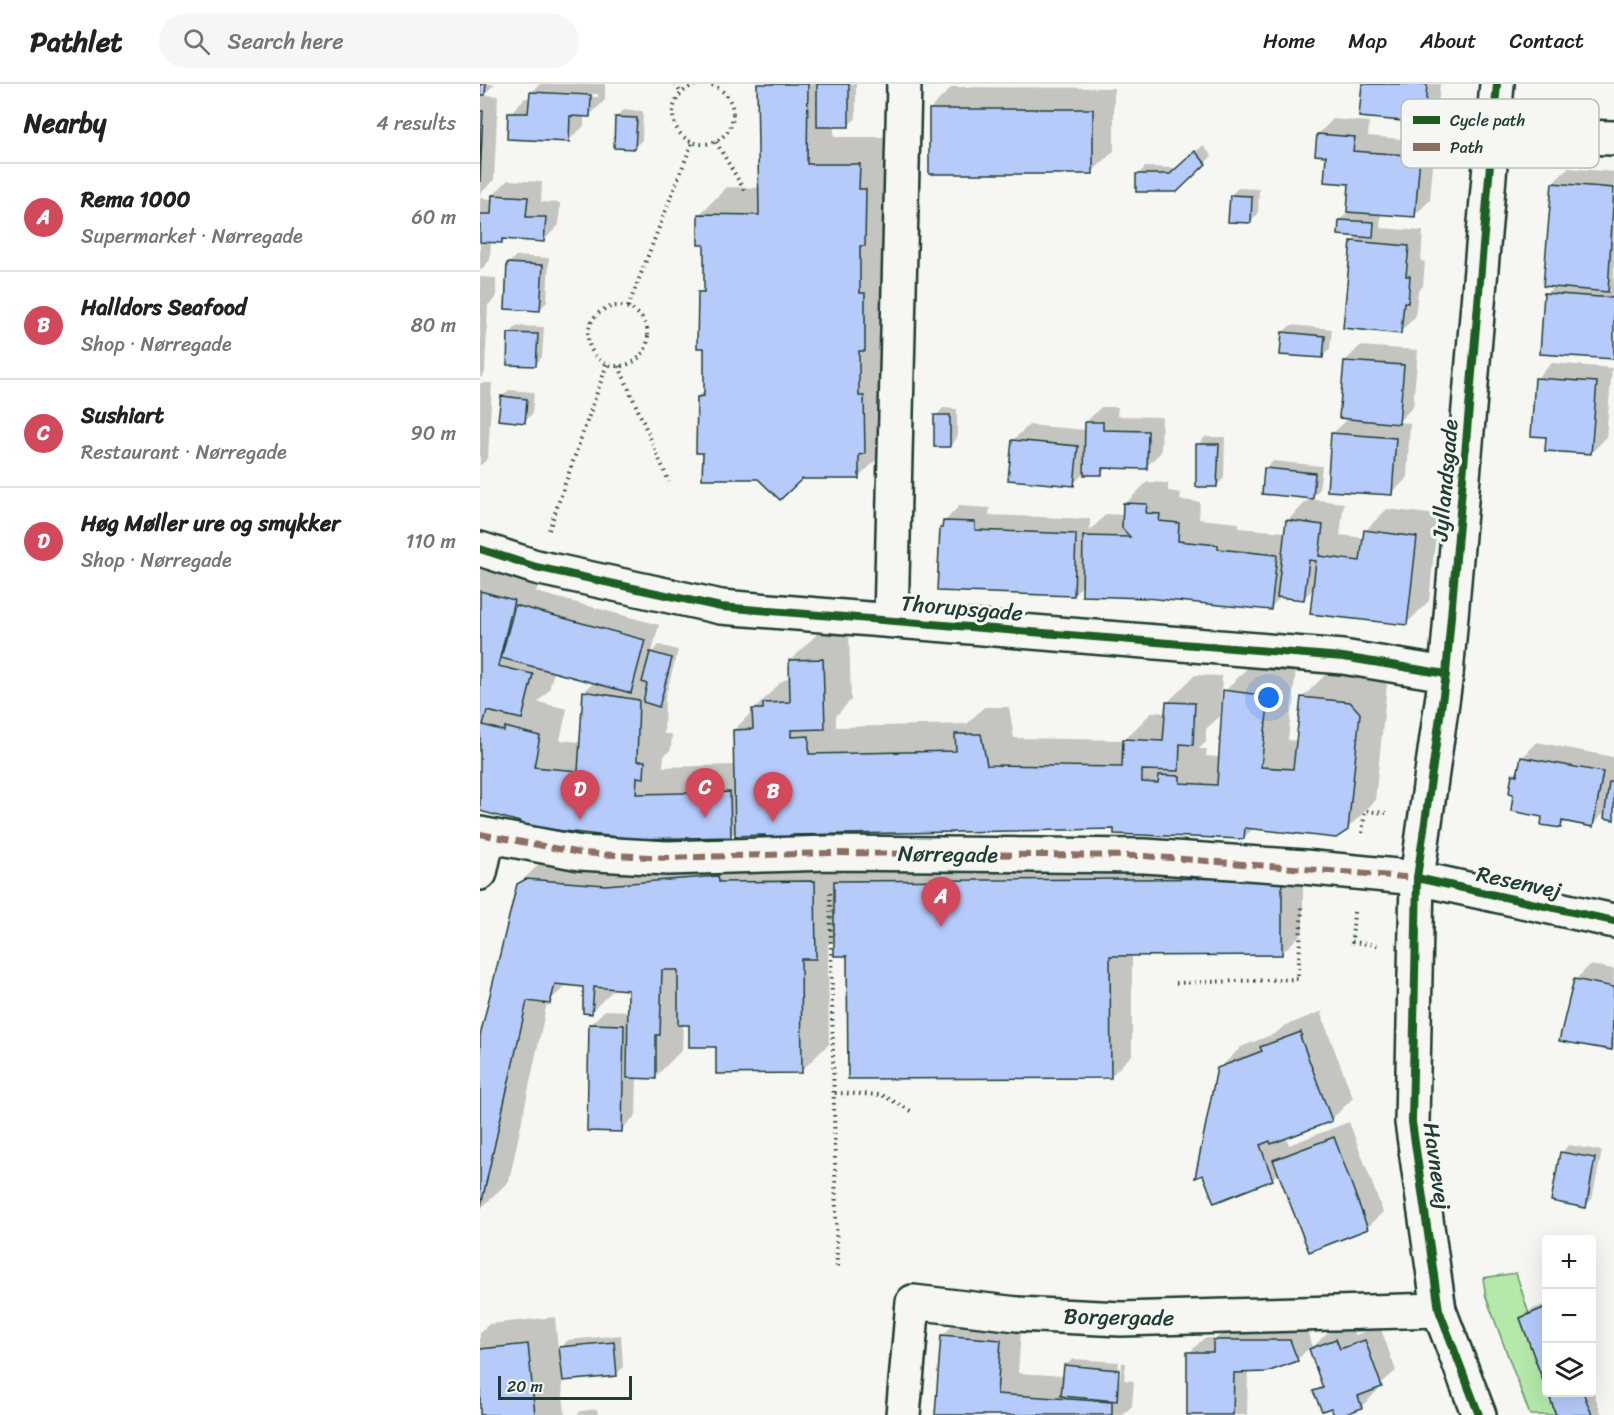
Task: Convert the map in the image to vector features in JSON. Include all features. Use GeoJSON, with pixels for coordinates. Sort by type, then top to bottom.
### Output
{"type":"FeatureCollection","features":[{"type":"Feature","properties":{"kind":"street","name":"Thorupsgade"},"geometry":{"type":"LineString","coordinates":[[891,620],[904,84]]}},
{"type":"Feature","properties":{"kind":"street","name":"Jyllandsgade"},"geometry":{"type":"LineString","coordinates":[[1496,99],[1497,84]]}},
{"type":"Feature","properties":{"kind":"street"},"geometry":{"type":"LineString","coordinates":[[1599,138],[1614,138]]}},
{"type":"Feature","properties":{"kind":"street","name":"Jyllandsgade"},"geometry":{"type":"LineString","coordinates":[[1417,878],[1446,674],[1490,168]]}},
{"type":"Feature","properties":{"kind":"street","name":"Thorupsgade"},"geometry":{"type":"LineString","coordinates":[[480,549],[536,567],[721,607],[1343,657],[1446,674]]}},
{"type":"Feature","properties":{"kind":"street"},"geometry":{"type":"LineString","coordinates":[[480,873],[484,835]]}},
{"type":"Feature","properties":{"kind":"street","name":"Nørregade"},"geometry":{"type":"LineString","coordinates":[[484,835],[580,853],[667,858],[829,853],[1145,856],[1304,867],[1417,878]]}},
{"type":"Feature","properties":{"kind":"street","name":"Resenvej"},"geometry":{"type":"LineString","coordinates":[[1417,878],[1614,921]]}},
{"type":"Feature","properties":{"kind":"street","name":"Havnevej"},"geometry":{"type":"LineString","coordinates":[[1417,878],[1412,1122],[1439,1310],[1479,1415]]}},
{"type":"Feature","properties":{"kind":"street","name":"Borgergade"},"geometry":{"type":"LineString","coordinates":[[903,1415],[913,1302],[1017,1314],[1121,1319],[1439,1310]]}},
{"type":"Feature","properties":{"kind":"path"},"geometry":{"type":"LineString","coordinates":[[676,84],[681,94]]}},
{"type":"Feature","properties":{"kind":"path"},"geometry":{"type":"LineString","coordinates":[[702,84],[714,86],[724,92],[731,102],[732,125],[716,142],[704,145],[692,143],[683,137],[676,127],[675,104],[681,94],[691,87],[702,84]]}},
{"type":"Feature","properties":{"kind":"path"},"geometry":{"type":"LineString","coordinates":[[716,142],[746,193]]}},
{"type":"Feature","properties":{"kind":"path"},"geometry":{"type":"LineString","coordinates":[[628,307],[692,143]]}},
{"type":"Feature","properties":{"kind":"path"},"geometry":{"type":"LineString","coordinates":[[617,305],[628,307],[639,313],[646,323],[646,346],[640,356],[631,363],[619,366],[607,364],[591,348],[590,325],[596,315],[606,308],[617,305]]}},
{"type":"Feature","properties":{"kind":"path"},"geometry":{"type":"LineString","coordinates":[[536,567],[607,364]]}},
{"type":"Feature","properties":{"kind":"path"},"geometry":{"type":"LineString","coordinates":[[619,366],[669,482]]}},
{"type":"Feature","properties":{"kind":"path"},"geometry":{"type":"LineString","coordinates":[[829,853],[837,1268]]}},
{"type":"Feature","properties":{"kind":"path"},"geometry":{"type":"LineString","coordinates":[[1176,983],[1298,979],[1304,867]]}},
{"type":"Feature","properties":{"kind":"path"},"geometry":{"type":"LineString","coordinates":[[835,1093],[882,1095],[911,1111]]}},
{"type":"Feature","properties":{"kind":"green space"},"geometry":{"type":"Polygon","coordinates":[[[1516,1273],[1529,1314],[1520,1318],[1542,1377],[1542,1397],[1549,1397],[1556,1415],[1530,1415],[1486,1297],[1483,1278],[1516,1273]]]}},
{"type":"Feature","properties":{"kind":"building"},"geometry":{"type":"Polygon","coordinates":[[[480,84],[486,84],[485,95],[480,95],[480,84]]]}},
{"type":"Feature","properties":{"kind":"building"},"geometry":{"type":"Polygon","coordinates":[[[757,84],[808,84],[807,164],[860,164],[859,189],[866,189],[865,246],[860,246],[860,293],[865,293],[865,351],[859,351],[859,396],[864,396],[865,454],[859,455],[859,479],[802,479],[780,500],[758,479],[702,479],[703,453],[696,453],[697,397],[704,396],[704,348],[697,348],[698,292],[704,292],[704,245],[698,245],[698,214],[759,215],[757,84]]]}},
{"type":"Feature","properties":{"kind":"building"},"geometry":{"type":"Polygon","coordinates":[[[817,84],[849,84],[849,127],[817,127],[817,84]]]}},
{"type":"Feature","properties":{"kind":"building"},"geometry":{"type":"Polygon","coordinates":[[[1362,84],[1427,84],[1426,99],[1401,99],[1401,121],[1359,117],[1362,84]]]}},
{"type":"Feature","properties":{"kind":"building"},"geometry":{"type":"Polygon","coordinates":[[[530,92],[591,95],[590,117],[570,116],[569,142],[507,139],[508,113],[528,113],[530,92]]]}},
{"type":"Feature","properties":{"kind":"building"},"geometry":{"type":"Polygon","coordinates":[[[929,109],[1093,109],[1093,174],[929,174],[929,109]]]}},
{"type":"Feature","properties":{"kind":"building"},"geometry":{"type":"Polygon","coordinates":[[[480,111],[483,111],[480,182],[480,111]]]}},
{"type":"Feature","properties":{"kind":"building"},"geometry":{"type":"Polygon","coordinates":[[[615,117],[637,118],[635,149],[614,148],[615,117]]]}},
{"type":"Feature","properties":{"kind":"building"},"geometry":{"type":"Polygon","coordinates":[[[1317,134],[1355,137],[1353,151],[1401,155],[1401,168],[1419,168],[1415,217],[1347,212],[1349,184],[1324,182],[1326,156],[1315,155],[1317,134]]]}},
{"type":"Feature","properties":{"kind":"building"},"geometry":{"type":"Polygon","coordinates":[[[1195,151],[1206,164],[1177,192],[1136,192],[1136,174],[1170,174],[1195,151]]]}},
{"type":"Feature","properties":{"kind":"building"},"geometry":{"type":"Polygon","coordinates":[[[1552,183],[1614,188],[1608,292],[1543,286],[1552,183]]]}},
{"type":"Feature","properties":{"kind":"building"},"geometry":{"type":"Polygon","coordinates":[[[492,195],[528,197],[526,217],[546,217],[544,242],[502,239],[502,243],[480,242],[480,214],[491,214],[492,195]]]}},
{"type":"Feature","properties":{"kind":"building"},"geometry":{"type":"Polygon","coordinates":[[[1230,195],[1252,196],[1251,223],[1228,222],[1230,195]]]}},
{"type":"Feature","properties":{"kind":"building"},"geometry":{"type":"Polygon","coordinates":[[[1339,220],[1374,222],[1373,238],[1338,235],[1339,220]]]}},
{"type":"Feature","properties":{"kind":"building"},"geometry":{"type":"Polygon","coordinates":[[[1351,241],[1409,246],[1406,276],[1410,276],[1408,303],[1404,302],[1401,334],[1343,328],[1351,241]]]}},
{"type":"Feature","properties":{"kind":"building"},"geometry":{"type":"Polygon","coordinates":[[[507,263],[543,265],[540,311],[505,309],[507,263]]]}},
{"type":"Feature","properties":{"kind":"building"},"geometry":{"type":"Polygon","coordinates":[[[1544,293],[1614,298],[1614,359],[1540,354],[1544,293]]]}},
{"type":"Feature","properties":{"kind":"building"},"geometry":{"type":"Polygon","coordinates":[[[1282,332],[1325,336],[1323,358],[1280,355],[1282,332]]]}},
{"type":"Feature","properties":{"kind":"building"},"geometry":{"type":"Polygon","coordinates":[[[508,333],[538,334],[536,366],[507,365],[508,333]]]}},
{"type":"Feature","properties":{"kind":"building"},"geometry":{"type":"Polygon","coordinates":[[[1344,361],[1404,365],[1399,424],[1339,418],[1344,361]]]}},
{"type":"Feature","properties":{"kind":"building"},"geometry":{"type":"Polygon","coordinates":[[[1535,378],[1597,382],[1591,454],[1545,451],[1546,437],[1531,436],[1535,378]]]}},
{"type":"Feature","properties":{"kind":"building"},"geometry":{"type":"Polygon","coordinates":[[[501,396],[527,399],[525,423],[498,420],[501,396]]]}},
{"type":"Feature","properties":{"kind":"building"},"geometry":{"type":"Polygon","coordinates":[[[934,415],[950,415],[950,447],[934,447],[934,415]]]}},
{"type":"Feature","properties":{"kind":"building"},"geometry":{"type":"Polygon","coordinates":[[[1085,422],[1103,422],[1103,430],[1148,431],[1147,469],[1102,468],[1102,475],[1084,475],[1085,422]]]}},
{"type":"Feature","properties":{"kind":"building"},"geometry":{"type":"Polygon","coordinates":[[[1331,433],[1396,438],[1392,495],[1327,491],[1331,433]]]}},
{"type":"Feature","properties":{"kind":"building"},"geometry":{"type":"Polygon","coordinates":[[[1012,440],[1078,446],[1074,486],[1008,480],[1012,440]]]}},
{"type":"Feature","properties":{"kind":"building"},"geometry":{"type":"Polygon","coordinates":[[[1196,444],[1219,444],[1217,487],[1196,487],[1196,444]]]}},
{"type":"Feature","properties":{"kind":"building"},"geometry":{"type":"Polygon","coordinates":[[[1264,468],[1315,473],[1313,499],[1262,494],[1264,468]]]}},
{"type":"Feature","properties":{"kind":"building"},"geometry":{"type":"Polygon","coordinates":[[[1123,503],[1147,504],[1146,513],[1160,514],[1159,521],[1179,523],[1178,541],[1218,545],[1218,549],[1277,555],[1271,610],[1146,598],[1082,596],[1083,536],[1130,537],[1122,528],[1123,503]]]}},
{"type":"Feature","properties":{"kind":"building"},"geometry":{"type":"Polygon","coordinates":[[[1286,520],[1323,525],[1319,556],[1360,561],[1364,530],[1417,537],[1407,625],[1310,614],[1316,561],[1309,560],[1304,600],[1277,597],[1286,520]]]}},
{"type":"Feature","properties":{"kind":"building"},"geometry":{"type":"Polygon","coordinates":[[[943,521],[975,522],[975,530],[1076,534],[1074,596],[937,591],[940,528],[942,528],[943,521]]]}},
{"type":"Feature","properties":{"kind":"building"},"geometry":{"type":"Polygon","coordinates":[[[480,591],[514,600],[498,666],[533,674],[522,719],[487,711],[483,725],[504,731],[505,727],[540,736],[534,767],[578,771],[583,691],[639,700],[637,761],[645,761],[644,778],[637,777],[636,794],[730,792],[731,837],[635,839],[519,826],[520,822],[480,811],[480,591]]]}},
{"type":"Feature","properties":{"kind":"building"},"geometry":{"type":"Polygon","coordinates":[[[515,605],[645,640],[631,693],[501,658],[515,605]]]}},
{"type":"Feature","properties":{"kind":"building"},"geometry":{"type":"Polygon","coordinates":[[[650,652],[672,658],[659,707],[643,702],[647,684],[642,682],[650,652]]]}},
{"type":"Feature","properties":{"kind":"building"},"geometry":{"type":"Polygon","coordinates":[[[823,659],[825,729],[791,730],[791,737],[809,736],[809,754],[956,751],[955,734],[981,734],[987,765],[1122,767],[1123,739],[1163,741],[1166,702],[1195,703],[1193,745],[1180,744],[1179,771],[1142,770],[1142,782],[1158,783],[1159,775],[1180,776],[1180,783],[1217,785],[1223,690],[1269,696],[1261,767],[1293,769],[1301,697],[1350,702],[1360,713],[1348,830],[1336,838],[1245,828],[1244,839],[1114,834],[1114,829],[790,835],[790,849],[765,850],[765,835],[735,836],[733,730],[753,729],[752,709],[763,709],[763,703],[790,702],[789,660],[823,659]]]}},
{"type":"Feature","properties":{"kind":"building"},"geometry":{"type":"Polygon","coordinates":[[[1521,757],[1603,772],[1593,827],[1562,821],[1561,828],[1541,825],[1542,817],[1511,811],[1513,794],[1509,793],[1512,774],[1517,775],[1521,757]]]}},
{"type":"Feature","properties":{"kind":"building"},"geometry":{"type":"Polygon","coordinates":[[[1609,782],[1614,782],[1614,820],[1604,818],[1609,782]]]}},
{"type":"Feature","properties":{"kind":"building"},"geometry":{"type":"Polygon","coordinates":[[[718,876],[719,882],[815,881],[816,959],[801,959],[802,1073],[716,1074],[716,1047],[689,1047],[689,1025],[678,1025],[678,970],[662,970],[660,1035],[656,1035],[656,1079],[627,1078],[628,990],[594,987],[592,1014],[583,1013],[583,987],[555,984],[550,1004],[527,1001],[480,1210],[480,1036],[517,884],[526,879],[605,885],[718,876]]]}},
{"type":"Feature","properties":{"kind":"building"},"geometry":{"type":"Polygon","coordinates":[[[1282,878],[1282,955],[1110,956],[1111,1078],[848,1079],[847,956],[834,956],[834,881],[1282,878]]]}},
{"type":"Feature","properties":{"kind":"building"},"geometry":{"type":"Polygon","coordinates":[[[1574,979],[1614,987],[1612,1050],[1559,1041],[1574,979]]]}},
{"type":"Feature","properties":{"kind":"building"},"geometry":{"type":"Polygon","coordinates":[[[589,1024],[624,1025],[622,1132],[587,1131],[589,1024]]]}},
{"type":"Feature","properties":{"kind":"building"},"geometry":{"type":"Polygon","coordinates":[[[1301,1032],[1300,1036],[1332,1121],[1271,1144],[1270,1141],[1260,1145],[1273,1180],[1214,1203],[1203,1175],[1195,1178],[1217,1068],[1262,1051],[1260,1047],[1301,1032]]]}},
{"type":"Feature","properties":{"kind":"building"},"geometry":{"type":"Polygon","coordinates":[[[1334,1137],[1368,1229],[1309,1252],[1273,1160],[1334,1137]]]}},
{"type":"Feature","properties":{"kind":"building"},"geometry":{"type":"Polygon","coordinates":[[[1560,1152],[1595,1158],[1586,1208],[1551,1201],[1560,1152]]]}},
{"type":"Feature","properties":{"kind":"building"},"geometry":{"type":"Polygon","coordinates":[[[1542,1309],[1542,1378],[1520,1318],[1542,1309]]]}},
{"type":"Feature","properties":{"kind":"building"},"geometry":{"type":"Polygon","coordinates":[[[941,1335],[1001,1340],[997,1394],[1112,1402],[1112,1415],[935,1415],[941,1335]]]}},
{"type":"Feature","properties":{"kind":"building"},"geometry":{"type":"Polygon","coordinates":[[[1336,1339],[1340,1349],[1365,1340],[1382,1387],[1358,1396],[1362,1408],[1343,1415],[1334,1415],[1331,1408],[1322,1411],[1313,1391],[1323,1388],[1309,1349],[1336,1339]]]}},
{"type":"Feature","properties":{"kind":"building"},"geometry":{"type":"Polygon","coordinates":[[[1213,1340],[1290,1340],[1298,1361],[1267,1372],[1234,1373],[1233,1415],[1187,1415],[1187,1352],[1213,1352],[1213,1340]]]}},
{"type":"Feature","properties":{"kind":"building"},"geometry":{"type":"Polygon","coordinates":[[[614,1342],[617,1376],[563,1381],[559,1347],[614,1342]]]}},
{"type":"Feature","properties":{"kind":"building"},"geometry":{"type":"Polygon","coordinates":[[[528,1344],[535,1415],[480,1415],[480,1349],[528,1344]]]}},
{"type":"Feature","properties":{"kind":"building"},"geometry":{"type":"Polygon","coordinates":[[[1064,1365],[1119,1370],[1117,1401],[1061,1396],[1064,1365]]]}},
{"type":"Feature","properties":{"kind":"building"},"geometry":{"type":"Polygon","coordinates":[[[1550,1397],[1585,1397],[1592,1415],[1556,1415],[1550,1397]]]}},
{"type":"Feature","properties":{"kind":"marked path"},"geometry":{"type":"LineString","coordinates":[[480,834],[580,853],[667,858],[829,853],[1145,856],[1417,878]]}},
{"type":"Feature","properties":{"kind":"cycle path"},"geometry":{"type":"LineString","coordinates":[[1496,99],[1497,84]]}},
{"type":"Feature","properties":{"kind":"cycle path"},"geometry":{"type":"LineString","coordinates":[[1479,1415],[1439,1310],[1412,1122],[1417,878],[1446,674],[1490,168]]}},
{"type":"Feature","properties":{"kind":"cycle path"},"geometry":{"type":"LineString","coordinates":[[480,549],[536,567],[721,607],[1343,657],[1446,674]]}},
{"type":"Feature","properties":{"kind":"cycle path"},"geometry":{"type":"LineString","coordinates":[[1417,878],[1614,921]]}},
{"type":"Feature","properties":{"kind":"place","name":"Sushiart"},"geometry":{"type":"Point","coordinates":[705,818]}},
{"type":"Feature","properties":{"kind":"place","name":"Høg Møller ure og smykker"},"geometry":{"type":"Point","coordinates":[580,820]}},
{"type":"Feature","properties":{"kind":"place","name":"Halldors Seafood"},"geometry":{"type":"Point","coordinates":[773,822]}},
{"type":"Feature","properties":{"kind":"place","name":"Rema 1000"},"geometry":{"type":"Point","coordinates":[941,927]}}]}
